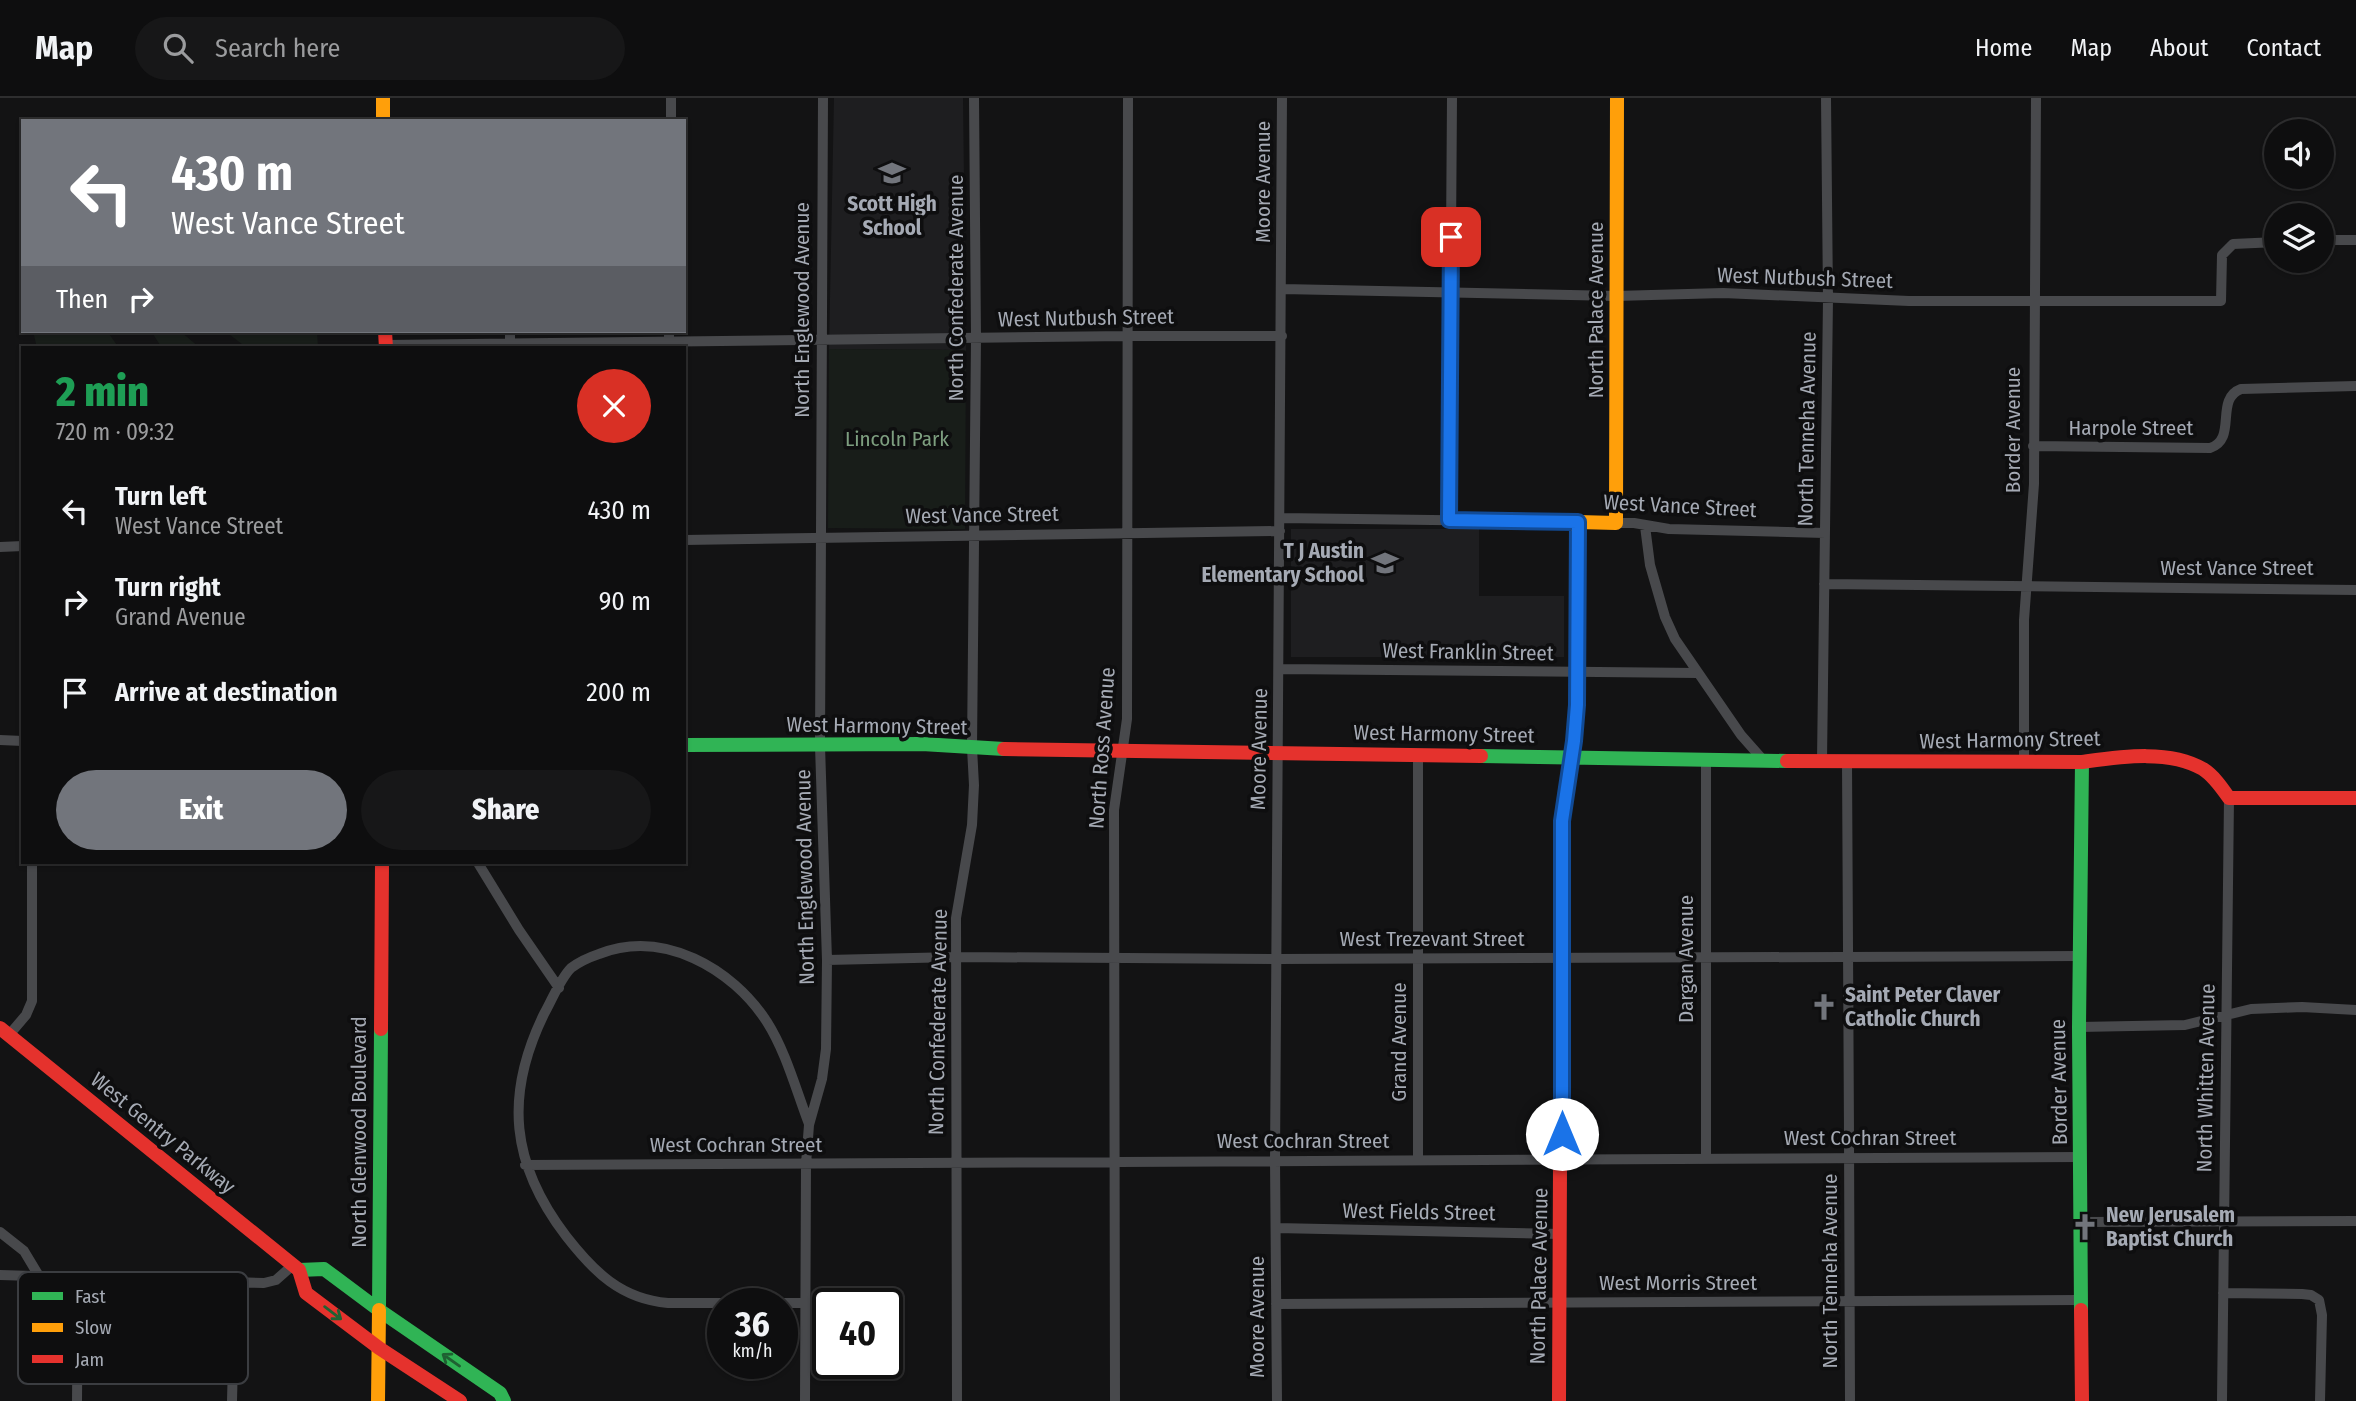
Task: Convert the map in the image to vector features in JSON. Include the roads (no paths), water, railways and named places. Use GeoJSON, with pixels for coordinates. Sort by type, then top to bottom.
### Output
{"type":"FeatureCollection","features":[{"type":"Feature","properties":{"kind":"street"},"geometry":{"type":"LineString","coordinates":[[383,98],[383,119]]}},
{"type":"Feature","properties":{"kind":"street"},"geometry":{"type":"LineString","coordinates":[[671,98],[671,119]]}},
{"type":"Feature","properties":{"kind":"street","name":"North Englewood Avenue"},"geometry":{"type":"LineString","coordinates":[[805,1401],[806,1164],[809,1125],[822,1079],[826,1049],[827,960],[821,746],[823,98]]}},
{"type":"Feature","properties":{"kind":"street","name":"North Confederate Avenue"},"geometry":{"type":"LineString","coordinates":[[957,1401],[956,918],[972,825],[974,785],[974,98]]}},
{"type":"Feature","properties":{"kind":"street","name":"North Ross Avenue"},"geometry":{"type":"LineString","coordinates":[[1115,1401],[1114,810],[1127,707],[1128,98]]}},
{"type":"Feature","properties":{"kind":"street","name":"Moore Avenue"},"geometry":{"type":"LineString","coordinates":[[1277,1401],[1275,1160],[1282,98]]}},
{"type":"Feature","properties":{"kind":"street"},"geometry":{"type":"LineString","coordinates":[[1449,520],[1452,98]]}},
{"type":"Feature","properties":{"kind":"street","name":"North Palace Avenue"},"geometry":{"type":"LineString","coordinates":[[1616,523],[1617,98]]}},
{"type":"Feature","properties":{"kind":"street","name":"North Tenneha Avenue"},"geometry":{"type":"LineString","coordinates":[[1822,761],[1828,299],[1826,98]]}},
{"type":"Feature","properties":{"kind":"street","name":"Border Avenue"},"geometry":{"type":"LineString","coordinates":[[2024,761],[2024,620],[2033,510],[2036,98]]}},
{"type":"Feature","properties":{"kind":"street"},"geometry":{"type":"LineString","coordinates":[[2334,240],[2356,240]]}},
{"type":"Feature","properties":{"kind":"street","name":"West Nutbush Street"},"geometry":{"type":"LineString","coordinates":[[1282,289],[1616,296],[1723,293],[1828,299],[2035,302],[2221,301],[2222,255],[2233,244],[2264,243]]}},
{"type":"Feature","properties":{"kind":"street","name":"West Nutbush Street"},"geometry":{"type":"LineString","coordinates":[[386,341],[510,346],[669,346],[976,338],[1282,336]]}},
{"type":"Feature","properties":{"kind":"street","name":"Harpole Street"},"geometry":{"type":"LineString","coordinates":[[2033,446],[2210,447],[2217,445],[2223,437],[2226,406],[2234,391],[2356,386]]}},
{"type":"Feature","properties":{"kind":"street","name":"West Vance Street"},"geometry":{"type":"LineString","coordinates":[[1280,518],[1634,523],[1645,526],[1825,533]]}},
{"type":"Feature","properties":{"kind":"street","name":"North Palace Avenue"},"geometry":{"type":"LineString","coordinates":[[1559,1401],[1562,821],[1574,741],[1578,673],[1578,522]]}},
{"type":"Feature","properties":{"kind":"street"},"geometry":{"type":"LineString","coordinates":[[1645,526],[1650,565],[1665,617],[1675,639],[1741,735],[1765,761]]}},
{"type":"Feature","properties":{"kind":"street","name":"West Vance Street"},"geometry":{"type":"LineString","coordinates":[[686,540],[1280,531]]}},
{"type":"Feature","properties":{"kind":"street"},"geometry":{"type":"LineString","coordinates":[[0,547],[21,546]]}},
{"type":"Feature","properties":{"kind":"street","name":"West Vance Street"},"geometry":{"type":"LineString","coordinates":[[1824,584],[2356,590]]}},
{"type":"Feature","properties":{"kind":"street","name":"West Franklin Street"},"geometry":{"type":"LineString","coordinates":[[1280,669],[1698,673]]}},
{"type":"Feature","properties":{"kind":"street"},"geometry":{"type":"LineString","coordinates":[[0,740],[21,741]]}},
{"type":"Feature","properties":{"kind":"street","name":"West Harmony Street"},"geometry":{"type":"LineString","coordinates":[[686,745],[922,744],[972,748],[1278,751],[1706,761],[2184,761],[2201,768],[2216,779],[2229,797]]}},
{"type":"Feature","properties":{"kind":"street","name":"Grand Avenue"},"geometry":{"type":"LineString","coordinates":[[1418,1160],[1419,756]]}},
{"type":"Feature","properties":{"kind":"street","name":"Dargan Avenue"},"geometry":{"type":"LineString","coordinates":[[1706,761],[1706,1158]]}},
{"type":"Feature","properties":{"kind":"street","name":"North Tenneha Avenue"},"geometry":{"type":"LineString","coordinates":[[1847,762],[1850,1401]]}},
{"type":"Feature","properties":{"kind":"street","name":"Border Avenue"},"geometry":{"type":"LineString","coordinates":[[2082,762],[2079,956],[2082,1401]]}},
{"type":"Feature","properties":{"kind":"street"},"geometry":{"type":"LineString","coordinates":[[2229,797],[2356,798]]}},
{"type":"Feature","properties":{"kind":"street","name":"North Whitten Avenue"},"geometry":{"type":"LineString","coordinates":[[2222,1401],[2229,797]]}},
{"type":"Feature","properties":{"kind":"street"},"geometry":{"type":"LineString","coordinates":[[5,1032],[26,1014],[32,1001],[32,864]]}},
{"type":"Feature","properties":{"kind":"street","name":"North Glenwood Boulevard"},"geometry":{"type":"LineString","coordinates":[[378,1401],[382,864]]}},
{"type":"Feature","properties":{"kind":"street"},"geometry":{"type":"LineString","coordinates":[[479,864],[559,988]]}},
{"type":"Feature","properties":{"kind":"street"},"geometry":{"type":"LineString","coordinates":[[806,1303],[668,1303],[654,1302],[622,1291],[576,1248],[540,1195],[526,1165],[519,1124],[519,1088],[538,1027],[571,969],[589,958],[628,946],[669,948],[695,958],[735,985],[752,1002],[779,1044],[809,1125]]}},
{"type":"Feature","properties":{"kind":"street","name":"West Trezevant Street"},"geometry":{"type":"LineString","coordinates":[[827,960],[956,957],[1277,959],[2079,956]]}},
{"type":"Feature","properties":{"kind":"street"},"geometry":{"type":"LineString","coordinates":[[2079,1027],[2185,1025],[2251,1009],[2302,1007],[2356,1010]]}},
{"type":"Feature","properties":{"kind":"street","name":"West Gentry Parkway"},"geometry":{"type":"LineString","coordinates":[[5,1032],[296,1267],[306,1293],[379,1348],[460,1401]]}},
{"type":"Feature","properties":{"kind":"street","name":"West Cochran Street"},"geometry":{"type":"LineString","coordinates":[[526,1165],[2081,1157]]}},
{"type":"Feature","properties":{"kind":"street"},"geometry":{"type":"LineString","coordinates":[[2081,1222],[2356,1221]]}},
{"type":"Feature","properties":{"kind":"street","name":"West Fields Street"},"geometry":{"type":"LineString","coordinates":[[1276,1228],[1561,1234]]}},
{"type":"Feature","properties":{"kind":"street"},"geometry":{"type":"LineString","coordinates":[[0,1232],[24,1251],[37,1272]]}},
{"type":"Feature","properties":{"kind":"street"},"geometry":{"type":"LineString","coordinates":[[248,1283],[276,1280],[296,1267],[324,1269],[379,1311],[500,1394],[504,1401]]}},
{"type":"Feature","properties":{"kind":"street"},"geometry":{"type":"LineString","coordinates":[[0,1275],[18,1275]]}},
{"type":"Feature","properties":{"kind":"street"},"geometry":{"type":"LineString","coordinates":[[2223,1293],[2311,1294],[2319,1300],[2322,1315],[2320,1401]]}},
{"type":"Feature","properties":{"kind":"street","name":"West Morris Street"},"geometry":{"type":"LineString","coordinates":[[1276,1304],[2080,1300]]}},
{"type":"Feature","properties":{"kind":"place","name":"Scott High School"},"geometry":{"type":"Point","coordinates":[892,173]}},
{"type":"Feature","properties":{"kind":"place","name":"T J Austin Elementary School"},"geometry":{"type":"Point","coordinates":[1385,563]}},
{"type":"Feature","properties":{"kind":"place","name":"Saint Peter Claver Catholic Church"},"geometry":{"type":"Point","coordinates":[1824,1007]}},
{"type":"Feature","properties":{"kind":"place","name":"New Jerusalem Baptist Church"},"geometry":{"type":"Point","coordinates":[2085,1227]}},
{"type":"Feature","properties":{"kind":"park label","name":"Lincoln Park"},"geometry":{"type":"Point","coordinates":[897,439]}}]}
